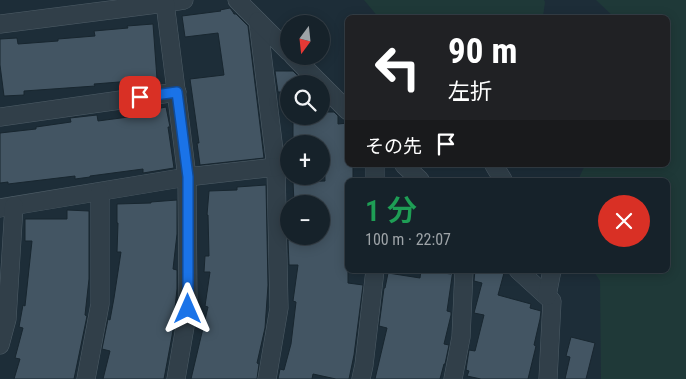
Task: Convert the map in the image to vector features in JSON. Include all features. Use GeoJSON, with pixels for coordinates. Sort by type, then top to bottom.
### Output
{"type":"FeatureCollection","features":[{"type":"Feature","properties":{"kind":"street"},"geometry":{"type":"LineString","coordinates":[[0,24],[184,0]]}},
{"type":"Feature","properties":{"kind":"street"},"geometry":{"type":"LineString","coordinates":[[237,0],[280,43]]}},
{"type":"Feature","properties":{"kind":"street"},"geometry":{"type":"LineString","coordinates":[[165,1],[188,177],[188,309],[176,379]]}},
{"type":"Feature","properties":{"kind":"street"},"geometry":{"type":"LineString","coordinates":[[258,21],[276,167],[279,308],[267,379]]}},
{"type":"Feature","properties":{"kind":"street"},"geometry":{"type":"LineString","coordinates":[[302,65],[312,75]]}},
{"type":"Feature","properties":{"kind":"street"},"geometry":{"type":"LineString","coordinates":[[0,117],[177,92]]}},
{"type":"Feature","properties":{"kind":"street"},"geometry":{"type":"LineString","coordinates":[[330,93],[345,108]]}},
{"type":"Feature","properties":{"kind":"street"},"geometry":{"type":"LineString","coordinates":[[0,345],[7,319],[7,207],[188,177],[276,167]]}},
{"type":"Feature","properties":{"kind":"street"},"geometry":{"type":"LineString","coordinates":[[406,167],[418,178]]}},
{"type":"Feature","properties":{"kind":"street"},"geometry":{"type":"LineString","coordinates":[[495,167],[502,178]]}},
{"type":"Feature","properties":{"kind":"street"},"geometry":{"type":"LineString","coordinates":[[86,379],[100,304],[100,192]]}},
{"type":"Feature","properties":{"kind":"street"},"geometry":{"type":"LineString","coordinates":[[361,379],[375,273]]}},
{"type":"Feature","properties":{"kind":"street"},"geometry":{"type":"LineString","coordinates":[[454,379],[461,337],[464,273]]}},
{"type":"Feature","properties":{"kind":"street"},"geometry":{"type":"LineString","coordinates":[[521,273],[552,301],[548,379]]}},
{"type":"Feature","properties":{"kind":"street"},"geometry":{"type":"LineString","coordinates":[[547,296],[551,273]]}},
{"type":"Feature","properties":{"kind":"green space"},"geometry":{"type":"Polygon","coordinates":[[[364,0],[544,0],[545,2],[543,15],[376,15],[364,0]]]}},
{"type":"Feature","properties":{"kind":"green space"},"geometry":{"type":"Polygon","coordinates":[[[596,0],[686,0],[686,379],[601,379],[600,281],[595,273],[670,273],[670,178],[579,178],[584,167],[670,167],[670,15],[612,15],[596,0]]]}},
{"type":"Feature","properties":{"kind":"building"},"geometry":{"type":"Polygon","coordinates":[[[230,8],[248,26],[264,158],[200,165],[197,143],[199,143],[190,79],[224,75],[218,33],[185,37],[182,16],[230,8]]]}},
{"type":"Feature","properties":{"kind":"building"},"geometry":{"type":"Polygon","coordinates":[[[153,24],[157,79],[24,91],[24,95],[4,96],[0,65],[0,39],[17,38],[18,44],[58,41],[58,39],[95,36],[94,31],[153,24]]]}},
{"type":"Feature","properties":{"kind":"building"},"geometry":{"type":"Polygon","coordinates":[[[275,71],[293,71],[297,75],[280,75],[280,92],[278,92],[275,71]]]}},
{"type":"Feature","properties":{"kind":"building"},"geometry":{"type":"Polygon","coordinates":[[[166,107],[174,168],[143,173],[143,169],[75,179],[75,176],[8,184],[8,182],[0,183],[0,133],[36,129],[36,127],[71,122],[70,118],[97,115],[98,121],[136,116],[136,113],[166,107]]]}},
{"type":"Feature","properties":{"kind":"building"},"geometry":{"type":"Polygon","coordinates":[[[330,112],[334,112],[338,116],[338,124],[345,123],[345,167],[353,167],[353,178],[345,178],[345,273],[348,273],[348,283],[363,285],[349,379],[336,379],[313,374],[312,379],[278,379],[280,369],[284,370],[291,344],[296,302],[293,301],[298,265],[289,265],[288,245],[330,245],[330,195],[294,195],[293,185],[330,185],[330,135],[293,135],[293,125],[330,125],[330,112]]]}},
{"type":"Feature","properties":{"kind":"building"},"geometry":{"type":"Polygon","coordinates":[[[266,185],[268,285],[265,328],[257,363],[259,364],[257,379],[191,379],[208,307],[205,306],[210,272],[204,272],[205,256],[209,256],[207,215],[209,191],[237,190],[237,187],[266,185]]]}},
{"type":"Feature","properties":{"kind":"building"},"geometry":{"type":"Polygon","coordinates":[[[177,200],[177,234],[173,269],[177,270],[175,308],[177,309],[164,379],[103,379],[110,351],[102,349],[108,319],[110,320],[121,252],[117,252],[117,204],[177,200]]]}},
{"type":"Feature","properties":{"kind":"building"},"geometry":{"type":"Polygon","coordinates":[[[67,210],[89,211],[89,279],[85,315],[87,316],[74,379],[14,379],[20,359],[15,358],[23,328],[19,327],[23,305],[25,306],[32,241],[25,241],[25,219],[67,219],[67,210]]]}},
{"type":"Feature","properties":{"kind":"building"},"geometry":{"type":"Polygon","coordinates":[[[388,273],[420,278],[421,273],[453,273],[447,311],[451,312],[451,315],[444,344],[449,345],[440,379],[375,379],[387,328],[379,326],[388,273]]]}},
{"type":"Feature","properties":{"kind":"building"},"geometry":{"type":"Polygon","coordinates":[[[475,273],[504,273],[498,295],[531,304],[530,308],[541,311],[534,345],[536,346],[528,379],[481,379],[467,376],[469,371],[466,370],[469,350],[475,351],[484,315],[474,313],[482,283],[474,281],[475,273]]]}},
{"type":"Feature","properties":{"kind":"building"},"geometry":{"type":"Polygon","coordinates":[[[571,337],[595,343],[586,379],[565,379],[570,357],[566,356],[571,337]]]}},
{"type":"Feature","properties":{"kind":"route"},"geometry":{"type":"LineString","coordinates":[[140,97],[177,92],[188,177],[188,309]]}}]}
